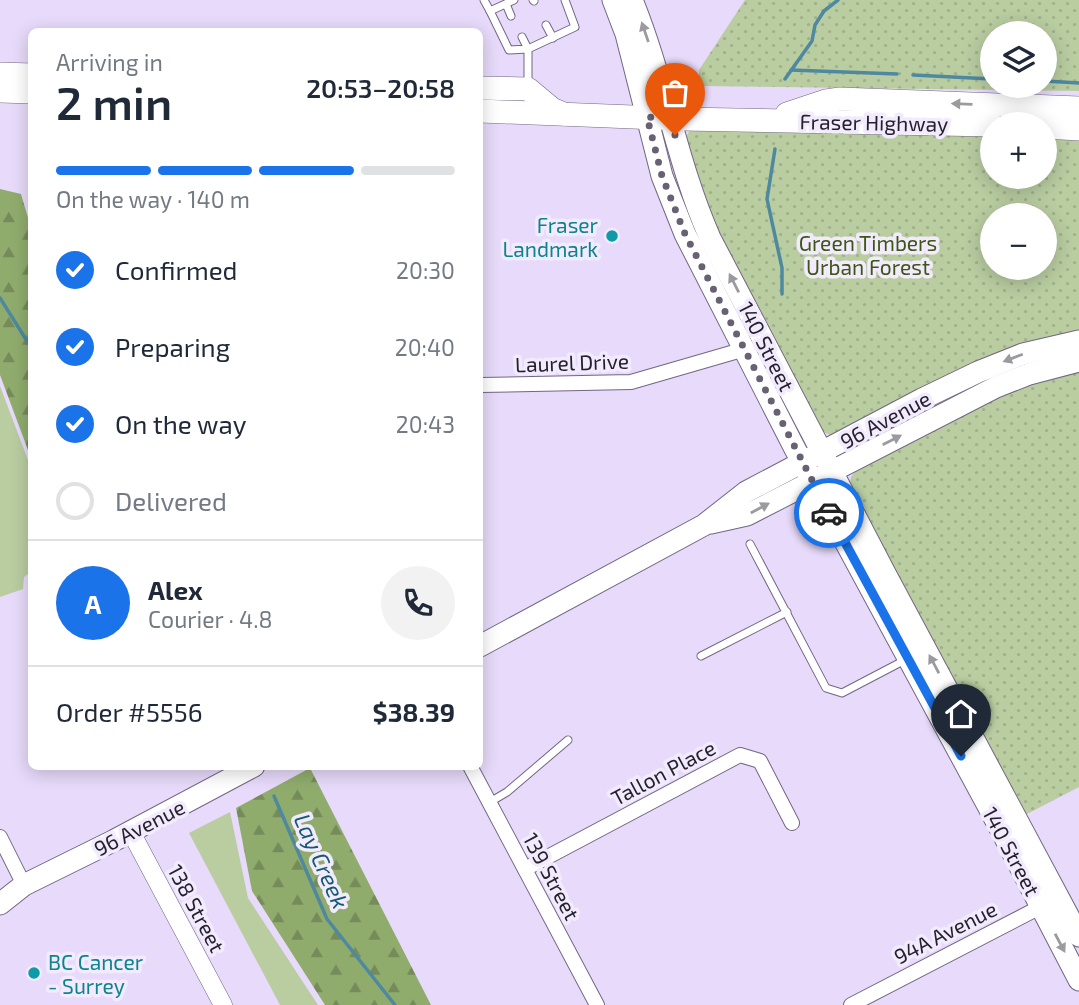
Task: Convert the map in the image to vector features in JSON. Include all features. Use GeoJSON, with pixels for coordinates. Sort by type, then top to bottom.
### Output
{"type":"FeatureCollection","features":[{"type":"Feature","properties":{"kind":"main road","name":"140 Street"},"geometry":{"type":"LineString","coordinates":[[613,0],[626,34],[662,176],[695,254],[745,349],[817,467],[1050,902],[1079,980]]}},
{"type":"Feature","properties":{"kind":"main road","name":"140 Street"},"geometry":{"type":"LineString","coordinates":[[632,0],[645,30],[690,187],[706,228],[907,658],[1001,830],[1050,902],[1079,936]]}},
{"type":"Feature","properties":{"kind":"main road"},"geometry":{"type":"LineString","coordinates":[[0,74],[28,75]]}},
{"type":"Feature","properties":{"kind":"main road"},"geometry":{"type":"LineString","coordinates":[[483,88],[528,89],[564,114]]}},
{"type":"Feature","properties":{"kind":"main road"},"geometry":{"type":"LineString","coordinates":[[0,91],[28,92]]}},
{"type":"Feature","properties":{"kind":"main road","name":"Fraser Highway"},"geometry":{"type":"LineString","coordinates":[[755,120],[840,99],[1079,108]]}},
{"type":"Feature","properties":{"kind":"main road","name":"Fraser Highway"},"geometry":{"type":"LineString","coordinates":[[483,111],[980,125]]}},
{"type":"Feature","properties":{"kind":"main road"},"geometry":{"type":"LineString","coordinates":[[1057,128],[1079,129]]}},
{"type":"Feature","properties":{"kind":"main road","name":"96 Avenue"},"geometry":{"type":"LineString","coordinates":[[817,467],[978,372],[1023,354],[1079,341]]}},
{"type":"Feature","properties":{"kind":"main road","name":"96 Avenue"},"geometry":{"type":"LineString","coordinates":[[483,644],[704,525],[746,492],[817,467],[1029,374],[1079,361]]}},
{"type":"Feature","properties":{"kind":"main road","name":"96 Avenue"},"geometry":{"type":"LineString","coordinates":[[0,904],[24,885],[247,770]]}},
{"type":"Feature","properties":{"kind":"main road","name":"96 Avenue"},"geometry":{"type":"LineString","coordinates":[[0,890],[24,885]]}},
{"type":"Feature","properties":{"kind":"street","name":"Laurel Drive"},"geometry":{"type":"LineString","coordinates":[[483,385],[631,382],[745,349]]}},
{"type":"Feature","properties":{"kind":"street","name":"Tallon Place"},"geometry":{"type":"LineString","coordinates":[[525,869],[740,755],[760,761],[792,823]]}},
{"type":"Feature","properties":{"kind":"street","name":"139 Street"},"geometry":{"type":"LineString","coordinates":[[472,770],[597,1005]]}},
{"type":"Feature","properties":{"kind":"street","name":"138 Street"},"geometry":{"type":"LineString","coordinates":[[131,832],[223,1005]]}},
{"type":"Feature","properties":{"kind":"street"},"geometry":{"type":"LineString","coordinates":[[0,838],[24,885]]}},
{"type":"Feature","properties":{"kind":"street","name":"94A Avenue"},"geometry":{"type":"LineString","coordinates":[[851,1005],[1050,902]]}},
{"type":"Feature","properties":{"kind":"lane"},"geometry":{"type":"LineString","coordinates":[[484,0],[509,50],[528,49],[575,27],[565,0]]}},
{"type":"Feature","properties":{"kind":"lane"},"geometry":{"type":"LineString","coordinates":[[490,11],[514,0]]}},
{"type":"Feature","properties":{"kind":"lane"},"geometry":{"type":"LineString","coordinates":[[506,4],[511,16]]}},
{"type":"Feature","properties":{"kind":"lane"},"geometry":{"type":"LineString","coordinates":[[546,25],[553,38]]}},
{"type":"Feature","properties":{"kind":"lane"},"geometry":{"type":"LineString","coordinates":[[522,37],[528,49],[528,89]]}},
{"type":"Feature","properties":{"kind":"lane"},"geometry":{"type":"LineString","coordinates":[[750,544],[826,688],[842,693],[907,658]]}},
{"type":"Feature","properties":{"kind":"lane"},"geometry":{"type":"LineString","coordinates":[[701,656],[787,612]]}},
{"type":"Feature","properties":{"kind":"lane"},"geometry":{"type":"LineString","coordinates":[[489,802],[507,792],[568,740]]}},
{"type":"Feature","properties":{"kind":"green space"},"geometry":{"type":"Polygon","coordinates":[[[745,0],[1079,0],[1079,91],[1057,91],[1057,21],[980,21],[980,90],[699,86],[699,70],[745,0]]]}},
{"type":"Feature","properties":{"kind":"green space","name":"Green Timbers Urban Forest"},"geometry":{"type":"Polygon","coordinates":[[[690,130],[980,131],[980,189],[1057,189],[1057,132],[1079,133],[1079,333],[832,436],[820,430],[705,206],[685,139],[690,130]]]}},
{"type":"Feature","properties":{"kind":"green space"},"geometry":{"type":"Polygon","coordinates":[[[0,189],[21,194],[28,218],[28,450],[0,375],[0,189]]]}},
{"type":"Feature","properties":{"kind":"green space"},"geometry":{"type":"Polygon","coordinates":[[[1079,371],[1079,787],[1025,815],[850,485],[851,477],[859,466],[1008,392],[1079,371]]]}},
{"type":"Feature","properties":{"kind":"green space"},"geometry":{"type":"Polygon","coordinates":[[[0,386],[28,460],[28,574],[24,577],[23,589],[0,597],[0,386]]]}},
{"type":"Feature","properties":{"kind":"green space"},"geometry":{"type":"Polygon","coordinates":[[[306,770],[311,770],[431,1005],[325,1005],[252,891],[236,808],[306,770]]]}},
{"type":"Feature","properties":{"kind":"green space"},"geometry":{"type":"Polygon","coordinates":[[[230,812],[248,898],[318,1005],[280,1005],[189,833],[230,812]]]}},
{"type":"Feature","properties":{"kind":"waterway"},"geometry":{"type":"LineString","coordinates":[[785,79],[812,41],[815,25],[824,11],[838,0]]}},
{"type":"Feature","properties":{"kind":"waterway"},"geometry":{"type":"LineString","coordinates":[[791,70],[897,74]]}},
{"type":"Feature","properties":{"kind":"waterway"},"geometry":{"type":"LineString","coordinates":[[913,75],[980,78]]}},
{"type":"Feature","properties":{"kind":"waterway"},"geometry":{"type":"LineString","coordinates":[[1057,82],[1079,83]]}},
{"type":"Feature","properties":{"kind":"waterway"},"geometry":{"type":"LineString","coordinates":[[775,149],[767,199],[782,268],[782,294]]}},
{"type":"Feature","properties":{"kind":"waterway","name":"Lay Creek"},"geometry":{"type":"LineString","coordinates":[[0,298],[28,343]]}},
{"type":"Feature","properties":{"kind":"waterway","name":"Lay Creek"},"geometry":{"type":"LineString","coordinates":[[274,796],[327,919],[395,1005]]}},
{"type":"Feature","properties":{"kind":"way so far"},"geometry":{"type":"LineString","coordinates":[[675,135],[671,118],[647,117],[662,176],[685,234],[829,513]]}},
{"type":"Feature","properties":{"kind":"place","name":"Fraser Landmark"},"geometry":{"type":"Point","coordinates":[612,236]}},
{"type":"Feature","properties":{"kind":"place","name":"BC Cancer - Surrey"},"geometry":{"type":"Point","coordinates":[34,973]}},
{"type":"Feature","properties":{"kind":"route"},"geometry":{"type":"LineString","coordinates":[[829,513],[961,756]]}}]}
